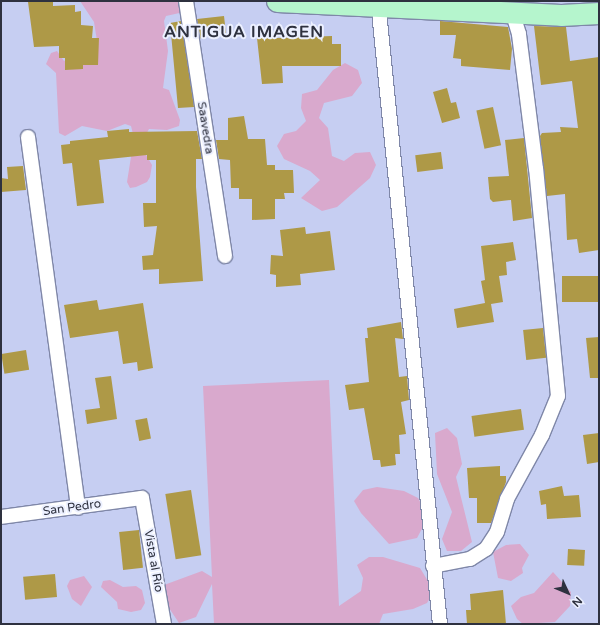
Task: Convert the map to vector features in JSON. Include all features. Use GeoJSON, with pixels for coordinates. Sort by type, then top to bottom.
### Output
{"type":"FeatureCollection","features":[{"type":"Feature","properties":{"kind":"main road"},"geometry":{"type":"LineString","coordinates":[[277,1],[378,2],[512,11],[560,8],[599,13]]}},
{"type":"Feature","properties":{"kind":"street","name":"Saavedra"},"geometry":{"type":"LineString","coordinates":[[186,1],[225,256]]}},
{"type":"Feature","properties":{"kind":"street"},"geometry":{"type":"LineString","coordinates":[[378,2],[410,306],[433,566],[440,624]]}},
{"type":"Feature","properties":{"kind":"street"},"geometry":{"type":"LineString","coordinates":[[433,566],[470,559],[486,549],[497,532],[507,499],[542,436],[558,396],[535,161],[519,34],[512,11]]}},
{"type":"Feature","properties":{"kind":"street"},"geometry":{"type":"LineString","coordinates":[[28,137],[78,508]]}},
{"type":"Feature","properties":{"kind":"street","name":"San Pedro"},"geometry":{"type":"LineString","coordinates":[[1,517],[78,508],[142,498]]}},
{"type":"Feature","properties":{"kind":"street","name":"Vista al Río"},"geometry":{"type":"LineString","coordinates":[[142,498],[164,624]]}},
{"type":"Feature","properties":{"kind":"shaded area"},"geometry":{"type":"Polygon","coordinates":[[[80,1],[183,1],[184,12],[166,16],[164,21],[168,51],[163,88],[169,90],[180,120],[179,126],[167,130],[149,129],[144,138],[143,150],[152,165],[150,177],[147,182],[136,187],[130,188],[127,182],[134,138],[131,126],[125,124],[107,131],[82,126],[65,136],[59,133],[56,73],[46,64],[51,53],[57,51],[64,61],[97,41],[94,22],[80,1]]]}},
{"type":"Feature","properties":{"kind":"shaded area"},"geometry":{"type":"Polygon","coordinates":[[[345,63],[358,70],[362,83],[352,96],[324,103],[319,118],[328,128],[332,156],[344,161],[355,153],[370,152],[376,165],[370,178],[337,207],[322,211],[301,198],[320,180],[310,171],[284,159],[277,146],[284,134],[296,131],[306,121],[301,108],[302,94],[317,90],[333,70],[345,63]]]}},
{"type":"Feature","properties":{"kind":"shaded area"},"geometry":{"type":"Polygon","coordinates":[[[329,380],[339,606],[361,591],[363,578],[357,565],[369,557],[383,557],[420,568],[434,591],[427,603],[413,609],[383,614],[379,624],[214,624],[212,584],[196,617],[179,623],[163,599],[164,585],[202,571],[212,577],[203,386],[329,380]]]}},
{"type":"Feature","properties":{"kind":"shaded area"},"geometry":{"type":"Polygon","coordinates":[[[447,428],[457,438],[462,464],[456,477],[472,542],[461,551],[447,551],[442,539],[452,512],[437,474],[435,433],[447,428]]]}},
{"type":"Feature","properties":{"kind":"shaded area"},"geometry":{"type":"Polygon","coordinates":[[[377,487],[404,491],[418,498],[425,511],[424,525],[417,538],[389,544],[361,513],[354,501],[363,490],[377,487]]]}},
{"type":"Feature","properties":{"kind":"shaded area"},"geometry":{"type":"Polygon","coordinates":[[[520,544],[529,555],[522,568],[523,573],[511,581],[498,578],[493,552],[506,545],[520,544]]]}},
{"type":"Feature","properties":{"kind":"shaded area"},"geometry":{"type":"Polygon","coordinates":[[[553,572],[571,592],[570,606],[555,622],[523,624],[517,619],[511,606],[521,597],[534,593],[553,572]]]}},
{"type":"Feature","properties":{"kind":"shaded area"},"geometry":{"type":"Polygon","coordinates":[[[84,576],[92,587],[81,606],[72,599],[67,586],[70,580],[84,576]]]}},
{"type":"Feature","properties":{"kind":"shaded area"},"geometry":{"type":"Polygon","coordinates":[[[110,580],[123,587],[136,586],[142,590],[145,603],[141,610],[131,612],[118,609],[117,602],[101,587],[103,581],[110,580]]]}},
{"type":"Feature","properties":{"kind":"building"},"geometry":{"type":"Polygon","coordinates":[[[53,1],[53,6],[75,5],[75,12],[81,11],[81,25],[93,26],[92,38],[99,38],[98,65],[83,65],[83,69],[65,70],[65,58],[59,58],[59,46],[34,47],[28,2],[53,1]]]}},
{"type":"Feature","properties":{"kind":"building"},"geometry":{"type":"Polygon","coordinates":[[[224,16],[226,33],[201,34],[201,40],[197,19],[224,16]]]}},
{"type":"Feature","properties":{"kind":"building"},"geometry":{"type":"Polygon","coordinates":[[[181,21],[194,107],[178,108],[170,23],[181,21]]]}},
{"type":"Feature","properties":{"kind":"building"},"geometry":{"type":"Polygon","coordinates":[[[440,21],[508,27],[512,49],[510,70],[461,66],[461,59],[453,58],[456,35],[440,35],[440,21]]]}},
{"type":"Feature","properties":{"kind":"building"},"geometry":{"type":"Polygon","coordinates":[[[534,26],[566,27],[570,61],[599,57],[599,250],[579,253],[577,239],[567,240],[565,194],[547,196],[540,136],[542,133],[561,132],[560,127],[578,128],[572,81],[541,85],[534,26]]]}},
{"type":"Feature","properties":{"kind":"building"},"geometry":{"type":"Polygon","coordinates":[[[277,35],[277,38],[332,36],[332,44],[341,44],[341,66],[282,66],[283,83],[262,84],[257,38],[277,35]]]}},
{"type":"Feature","properties":{"kind":"building"},"geometry":{"type":"Polygon","coordinates":[[[447,88],[451,103],[456,102],[460,118],[442,123],[433,92],[447,88]]]}},
{"type":"Feature","properties":{"kind":"building"},"geometry":{"type":"Polygon","coordinates":[[[493,107],[501,145],[484,149],[476,111],[493,107]]]}},
{"type":"Feature","properties":{"kind":"building"},"geometry":{"type":"Polygon","coordinates":[[[244,116],[248,139],[265,139],[267,165],[275,165],[275,170],[293,170],[294,193],[284,193],[285,199],[275,199],[275,219],[252,220],[252,199],[239,199],[239,188],[231,188],[230,160],[219,159],[216,140],[228,140],[228,118],[244,116]]]}},
{"type":"Feature","properties":{"kind":"building"},"geometry":{"type":"Polygon","coordinates":[[[129,129],[129,132],[197,131],[202,159],[196,159],[196,187],[203,281],[159,284],[159,269],[143,270],[142,256],[153,255],[157,226],[144,227],[143,203],[156,203],[156,160],[147,160],[147,155],[99,160],[104,203],[77,206],[72,163],[63,164],[61,145],[70,144],[70,141],[108,137],[107,131],[129,129]]]}},
{"type":"Feature","properties":{"kind":"building"},"geometry":{"type":"Polygon","coordinates":[[[524,138],[532,218],[513,221],[511,200],[493,202],[490,199],[488,177],[509,176],[505,140],[524,138]]]}},
{"type":"Feature","properties":{"kind":"building"},"geometry":{"type":"Polygon","coordinates":[[[441,152],[443,169],[417,172],[415,155],[441,152]]]}},
{"type":"Feature","properties":{"kind":"building"},"geometry":{"type":"Polygon","coordinates":[[[23,166],[26,190],[1,192],[1,178],[8,179],[7,167],[23,166]]]}},
{"type":"Feature","properties":{"kind":"building"},"geometry":{"type":"Polygon","coordinates":[[[305,227],[306,234],[330,231],[335,270],[300,274],[301,285],[276,287],[276,275],[270,274],[271,255],[283,256],[280,230],[305,227]]]}},
{"type":"Feature","properties":{"kind":"building"},"geometry":{"type":"Polygon","coordinates":[[[513,242],[516,260],[506,262],[507,275],[499,276],[503,302],[491,304],[494,322],[457,328],[454,309],[485,303],[481,281],[485,280],[481,246],[513,242]]]}},
{"type":"Feature","properties":{"kind":"building"},"geometry":{"type":"Polygon","coordinates":[[[562,276],[599,276],[599,302],[562,302],[562,276]]]}},
{"type":"Feature","properties":{"kind":"building"},"geometry":{"type":"Polygon","coordinates":[[[97,300],[99,310],[143,303],[153,368],[138,371],[137,362],[123,364],[118,331],[70,338],[64,305],[97,300]]]}},
{"type":"Feature","properties":{"kind":"building"},"geometry":{"type":"Polygon","coordinates":[[[401,322],[403,339],[395,338],[399,377],[407,376],[409,400],[401,402],[406,434],[399,435],[400,454],[395,454],[396,465],[381,467],[380,460],[373,460],[364,408],[349,410],[345,385],[369,382],[365,338],[368,338],[367,328],[401,322]]]}},
{"type":"Feature","properties":{"kind":"building"},"geometry":{"type":"Polygon","coordinates":[[[543,328],[546,358],[526,360],[523,330],[543,328]]]}},
{"type":"Feature","properties":{"kind":"building"},"geometry":{"type":"Polygon","coordinates":[[[599,337],[599,378],[590,378],[586,338],[599,337]]]}},
{"type":"Feature","properties":{"kind":"building"},"geometry":{"type":"Polygon","coordinates":[[[26,350],[29,370],[4,374],[1,354],[26,350]]]}},
{"type":"Feature","properties":{"kind":"building"},"geometry":{"type":"Polygon","coordinates":[[[111,376],[117,419],[87,424],[85,410],[100,408],[95,378],[111,376]]]}},
{"type":"Feature","properties":{"kind":"building"},"geometry":{"type":"Polygon","coordinates":[[[521,409],[524,430],[474,437],[471,416],[521,409]]]}},
{"type":"Feature","properties":{"kind":"building"},"geometry":{"type":"Polygon","coordinates":[[[147,418],[151,439],[139,441],[135,420],[147,418]]]}},
{"type":"Feature","properties":{"kind":"building"},"geometry":{"type":"Polygon","coordinates":[[[599,433],[599,462],[587,464],[583,435],[599,433]]]}},
{"type":"Feature","properties":{"kind":"building"},"geometry":{"type":"Polygon","coordinates":[[[500,466],[500,476],[506,476],[506,482],[491,523],[477,523],[477,498],[469,498],[467,468],[500,466]]]}},
{"type":"Feature","properties":{"kind":"building"},"geometry":{"type":"Polygon","coordinates":[[[562,486],[564,496],[579,495],[581,517],[547,519],[546,504],[541,505],[539,491],[562,486]]]}},
{"type":"Feature","properties":{"kind":"building"},"geometry":{"type":"Polygon","coordinates":[[[191,490],[201,555],[176,559],[165,494],[191,490]]]}},
{"type":"Feature","properties":{"kind":"building"},"geometry":{"type":"Polygon","coordinates":[[[139,530],[143,568],[123,570],[119,532],[139,530]]]}},
{"type":"Feature","properties":{"kind":"building"},"geometry":{"type":"Polygon","coordinates":[[[568,549],[585,550],[584,566],[567,565],[568,549]]]}},
{"type":"Feature","properties":{"kind":"building"},"geometry":{"type":"Polygon","coordinates":[[[55,574],[57,597],[25,600],[23,577],[55,574]]]}},
{"type":"Feature","properties":{"kind":"building"},"geometry":{"type":"Polygon","coordinates":[[[503,590],[506,624],[467,624],[466,610],[471,610],[470,594],[503,590]]]}},
{"type":"Feature","properties":{"kind":"district","name":"ANTIGUA IMAGEN"},"geometry":{"type":"Point","coordinates":[244,32]}}]}
